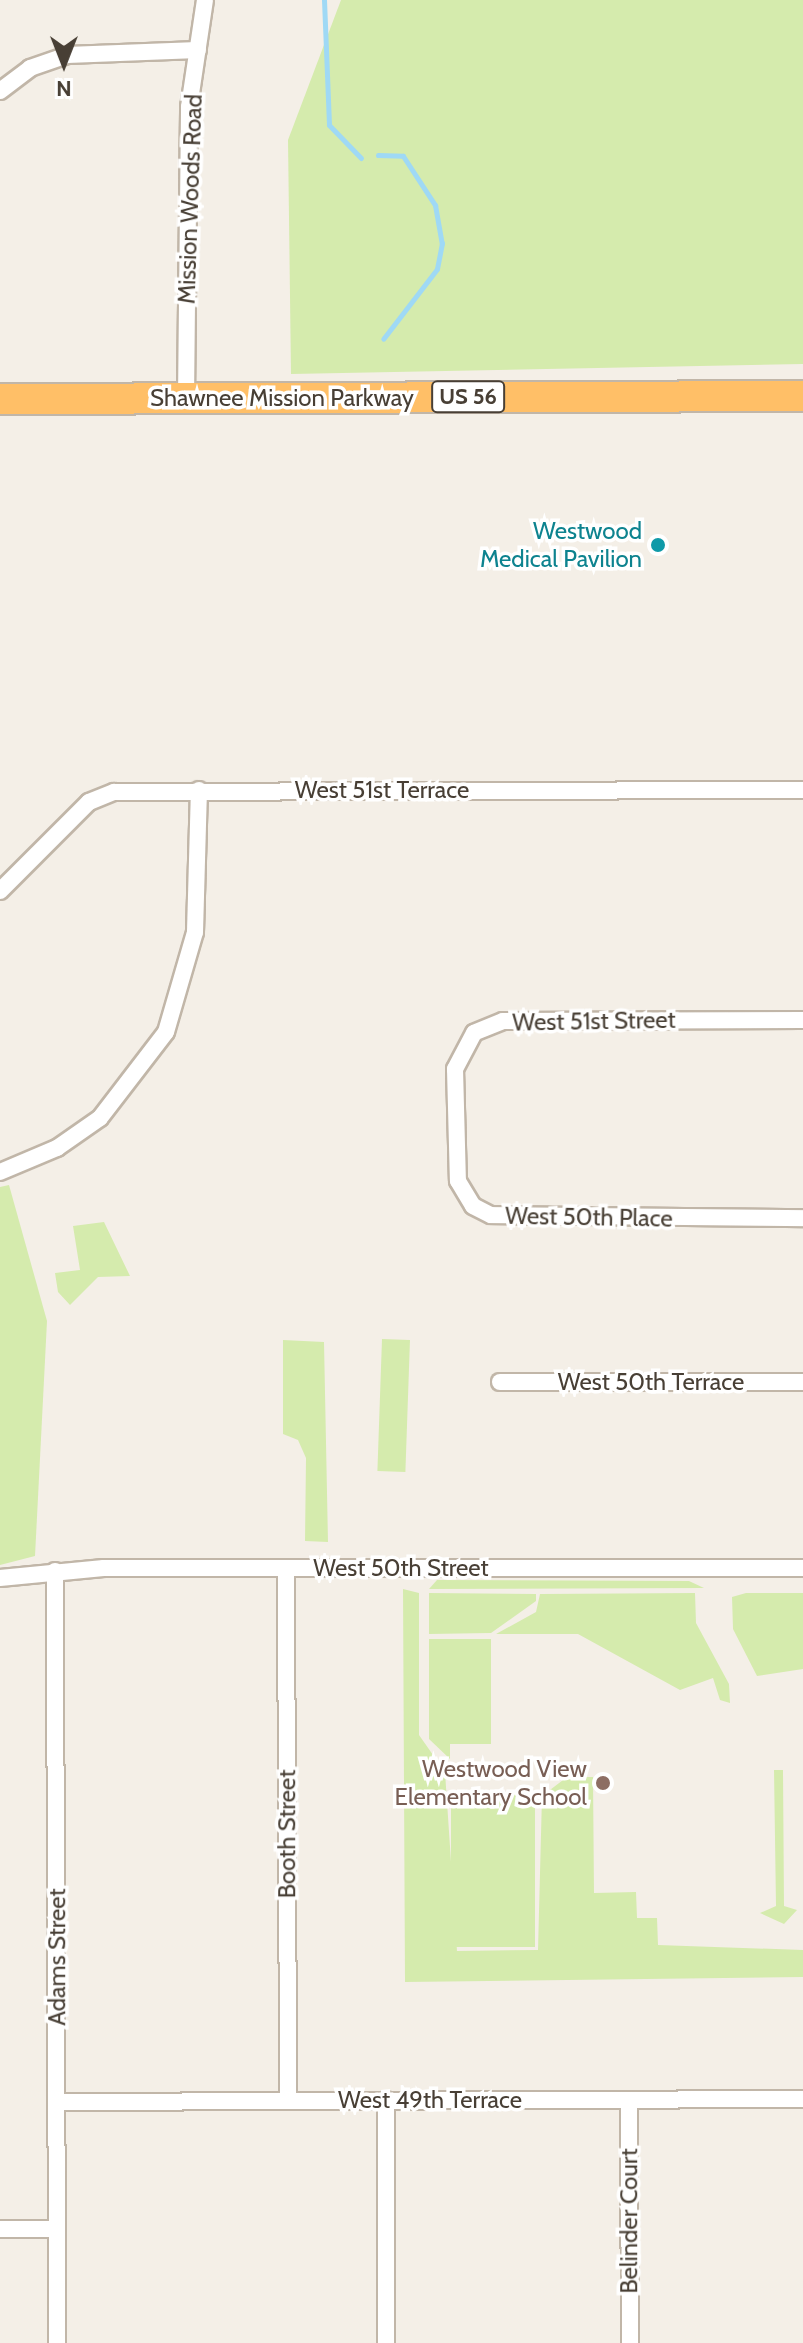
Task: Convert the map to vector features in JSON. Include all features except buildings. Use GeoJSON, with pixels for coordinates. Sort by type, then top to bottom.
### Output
{"type":"FeatureCollection","features":[{"type":"Feature","properties":{"kind":"highway","name":"Shawnee Mission Parkway"},"geometry":{"type":"LineString","coordinates":[[0,399],[803,396]]}},
{"type":"Feature","properties":{"kind":"street","name":"Mission Woods Road"},"geometry":{"type":"LineString","coordinates":[[186,399],[189,107],[205,0]]}},
{"type":"Feature","properties":{"kind":"street"},"geometry":{"type":"LineString","coordinates":[[0,91],[30,68],[67,55],[198,50]]}},
{"type":"Feature","properties":{"kind":"street"},"geometry":{"type":"LineString","coordinates":[[0,1172],[57,1148],[100,1118],[166,1032],[195,932],[199,790]]}},
{"type":"Feature","properties":{"kind":"street","name":"West 51st Terrace"},"geometry":{"type":"LineString","coordinates":[[0,891],[89,802],[114,792],[803,790]]}},
{"type":"Feature","properties":{"kind":"street","name":"West 51st Street"},"geometry":{"type":"LineString","coordinates":[[455,1115],[459,1052],[474,1033],[503,1021],[803,1020]]}},
{"type":"Feature","properties":{"kind":"street","name":"West 50th Place"},"geometry":{"type":"LineString","coordinates":[[455,1115],[458,1181],[473,1206],[491,1215],[803,1218]]}},
{"type":"Feature","properties":{"kind":"street","name":"West 50th Terrace"},"geometry":{"type":"LineString","coordinates":[[500,1382],[803,1382]]}},
{"type":"Feature","properties":{"kind":"street","name":"West 50th Street"},"geometry":{"type":"LineString","coordinates":[[0,1578],[55,1571],[286,1568],[803,1568]]}},
{"type":"Feature","properties":{"kind":"street","name":"Booth Street"},"geometry":{"type":"LineString","coordinates":[[286,1568],[288,2100]]}},
{"type":"Feature","properties":{"kind":"street","name":"Adams Street"},"geometry":{"type":"LineString","coordinates":[[55,1571],[57,2343]]}},
{"type":"Feature","properties":{"kind":"street","name":"West 49th Terrace"},"geometry":{"type":"LineString","coordinates":[[58,2102],[803,2099]]}},
{"type":"Feature","properties":{"kind":"street"},"geometry":{"type":"LineString","coordinates":[[386,2100],[386,2343]]}},
{"type":"Feature","properties":{"kind":"street","name":"Belinder Court"},"geometry":{"type":"LineString","coordinates":[[629,2100],[630,2343]]}},
{"type":"Feature","properties":{"kind":"street"},"geometry":{"type":"LineString","coordinates":[[0,2229],[57,2229]]}},
{"type":"Feature","properties":{"kind":"green space"},"geometry":{"type":"Polygon","coordinates":[[[341,0],[803,0],[803,364],[291,374],[288,140],[341,0]]]}},
{"type":"Feature","properties":{"kind":"green space"},"geometry":{"type":"Polygon","coordinates":[[[9,1185],[47,1321],[35,1556],[0,1565],[0,1187],[9,1185]]]}},
{"type":"Feature","properties":{"kind":"green space"},"geometry":{"type":"Polygon","coordinates":[[[104,1222],[130,1276],[98,1277],[70,1305],[58,1292],[55,1273],[80,1270],[73,1226],[104,1222]]]}},
{"type":"Feature","properties":{"kind":"green space"},"geometry":{"type":"Polygon","coordinates":[[[382,1339],[410,1340],[405,1472],[377,1471],[382,1339]]]}},
{"type":"Feature","properties":{"kind":"green space"},"geometry":{"type":"Polygon","coordinates":[[[283,1340],[324,1342],[328,1542],[305,1541],[306,1458],[298,1440],[283,1434],[283,1340]]]}},
{"type":"Feature","properties":{"kind":"green space"},"geometry":{"type":"Polygon","coordinates":[[[437,1580],[689,1581],[704,1588],[429,1589],[437,1580]]]}},
{"type":"Feature","properties":{"kind":"green space"},"geometry":{"type":"Polygon","coordinates":[[[403,1589],[419,1593],[419,1735],[445,1772],[457,1951],[538,1950],[542,1796],[567,1777],[593,1777],[594,1893],[636,1892],[637,1918],[657,1918],[658,1945],[803,1950],[803,1977],[405,1982],[403,1589]]]}},
{"type":"Feature","properties":{"kind":"green space"},"geometry":{"type":"Polygon","coordinates":[[[429,1593],[536,1594],[536,1601],[491,1633],[429,1634],[429,1593]]]}},
{"type":"Feature","properties":{"kind":"green space"},"geometry":{"type":"Polygon","coordinates":[[[695,1593],[696,1623],[729,1684],[730,1703],[720,1700],[713,1678],[680,1690],[578,1634],[496,1634],[536,1612],[540,1594],[695,1593]]]}},
{"type":"Feature","properties":{"kind":"green space"},"geometry":{"type":"Polygon","coordinates":[[[746,1593],[803,1593],[803,1669],[757,1676],[733,1629],[732,1597],[746,1593]]]}},
{"type":"Feature","properties":{"kind":"green space"},"geometry":{"type":"Polygon","coordinates":[[[429,1639],[491,1639],[491,1744],[450,1744],[450,1759],[429,1739],[429,1639]]]}},
{"type":"Feature","properties":{"kind":"green space"},"geometry":{"type":"Polygon","coordinates":[[[774,1770],[783,1770],[784,1906],[797,1910],[784,1924],[760,1913],[776,1906],[774,1770]]]}},
{"type":"Feature","properties":{"kind":"green space"},"geometry":{"type":"Polygon","coordinates":[[[451,1795],[535,1795],[535,1947],[451,1947],[451,1795]]]}},
{"type":"Feature","properties":{"kind":"waterway"},"geometry":{"type":"LineString","coordinates":[[324,0],[329,125],[361,158]]}},
{"type":"Feature","properties":{"kind":"waterway"},"geometry":{"type":"LineString","coordinates":[[378,155],[403,156],[435,205],[442,243],[437,269],[383,339]]}},
{"type":"Feature","properties":{"kind":"place","name":"Westwood Medical Pavilion"},"geometry":{"type":"Point","coordinates":[658,545]}},
{"type":"Feature","properties":{"kind":"place","name":"Westwood View Elementary School"},"geometry":{"type":"Point","coordinates":[603,1783]}}]}
